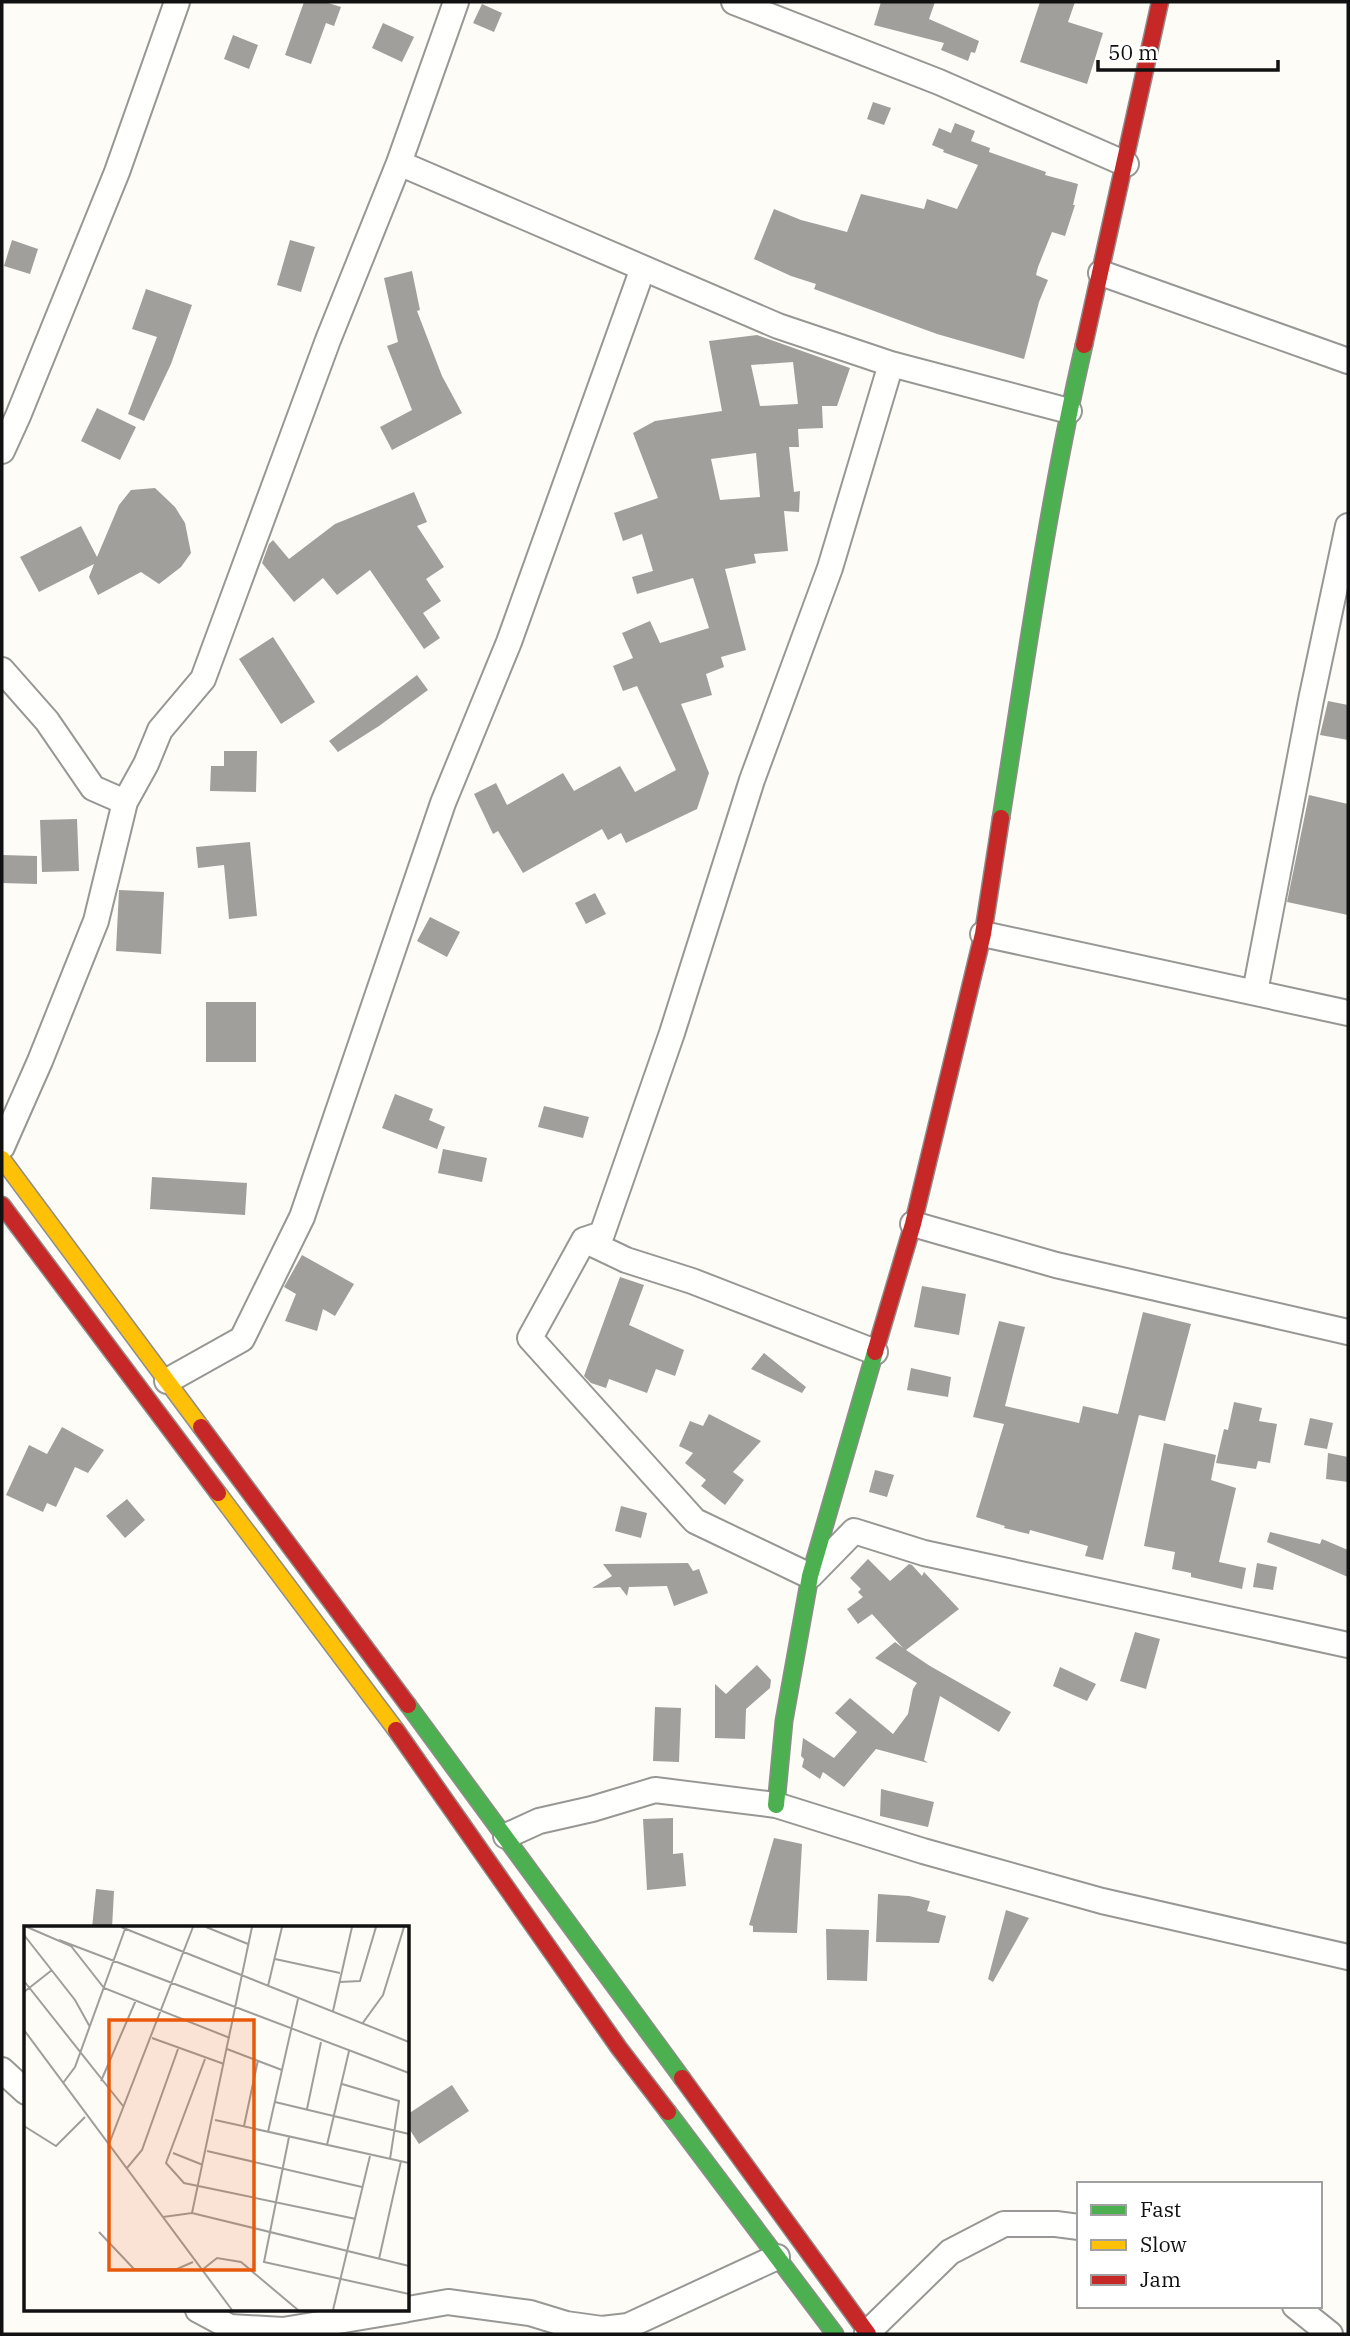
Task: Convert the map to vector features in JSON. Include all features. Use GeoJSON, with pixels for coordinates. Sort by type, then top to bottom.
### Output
{"type":"FeatureCollection","features":[{"type":"Feature","properties":{"kind":"main road"},"geometry":{"type":"LineString","coordinates":[[776,1805],[784,1721],[810,1576],[912,1224],[982,934],[1069,411],[1160,2]]}},
{"type":"Feature","properties":{"kind":"main road"},"geometry":{"type":"LineString","coordinates":[[2,1159],[506,1836],[868,2334]]}},
{"type":"Feature","properties":{"kind":"main road"},"geometry":{"type":"LineString","coordinates":[[2,1205],[425,1769],[619,2048],[835,2334]]}},
{"type":"Feature","properties":{"kind":"main road"},"geometry":{"type":"LineString","coordinates":[[360,1683],[381,1668]]}},
{"type":"Feature","properties":{"kind":"street"},"geometry":{"type":"LineString","coordinates":[[2,451],[117,172],[177,2]]}},
{"type":"Feature","properties":{"kind":"street"},"geometry":{"type":"LineString","coordinates":[[2,1147],[96,921],[125,802],[146,764],[160,730],[203,679],[328,340],[400,163],[456,2]]}},
{"type":"Feature","properties":{"kind":"street"},"geometry":{"type":"LineString","coordinates":[[734,2],[939,82],[1126,164]]}},
{"type":"Feature","properties":{"kind":"street"},"geometry":{"type":"LineString","coordinates":[[400,163],[778,326],[891,363],[1069,411]]}},
{"type":"Feature","properties":{"kind":"street"},"geometry":{"type":"LineString","coordinates":[[167,1381],[242,1339],[302,1217],[430,840],[509,642],[643,268]]}},
{"type":"Feature","properties":{"kind":"street"},"geometry":{"type":"LineString","coordinates":[[1101,272],[1348,362]]}},
{"type":"Feature","properties":{"kind":"street"},"geometry":{"type":"LineString","coordinates":[[891,363],[830,568],[752,780],[668,1045],[602,1234],[584,1240],[530,1338],[695,1521],[810,1576],[854,1531],[924,1553],[1348,1645]]}},
{"type":"Feature","properties":{"kind":"street"},"geometry":{"type":"LineString","coordinates":[[1255,992],[1348,526]]}},
{"type":"Feature","properties":{"kind":"street"},"geometry":{"type":"LineString","coordinates":[[2,670],[47,721],[93,788],[125,802]]}},
{"type":"Feature","properties":{"kind":"street"},"geometry":{"type":"LineString","coordinates":[[982,934],[1348,1013]]}},
{"type":"Feature","properties":{"kind":"street"},"geometry":{"type":"LineString","coordinates":[[912,1224],[1056,1265],[1348,1332]]}},
{"type":"Feature","properties":{"kind":"street"},"geometry":{"type":"LineString","coordinates":[[584,1240],[626,1260],[692,1281],[875,1352]]}},
{"type":"Feature","properties":{"kind":"street"},"geometry":{"type":"LineString","coordinates":[[506,1836],[540,1821],[655,1790],[776,1805],[923,1851],[1102,1901],[1348,1957]]}},
{"type":"Feature","properties":{"kind":"street"},"geometry":{"type":"LineString","coordinates":[[2,2070],[24,2090]]}},
{"type":"Feature","properties":{"kind":"street"},"geometry":{"type":"LineString","coordinates":[[868,2334],[950,2252],[1004,2224],[1077,2227]]}},
{"type":"Feature","properties":{"kind":"street"},"geometry":{"type":"LineString","coordinates":[[410,2308],[448,2302],[530,2313],[566,2324],[602,2329],[628,2326],[777,2257]]}},
{"type":"Feature","properties":{"kind":"street"},"geometry":{"type":"LineString","coordinates":[[1298,2308],[1330,2334]]}},
{"type":"Feature","properties":{"kind":"street"},"geometry":{"type":"LineString","coordinates":[[202,2312],[230,2327],[283,2330],[388,2312]]}},
{"type":"Feature","properties":{"kind":"building"},"geometry":{"type":"Polygon","coordinates":[[[304,2],[325,2],[341,7],[334,26],[326,23],[311,64],[285,55],[304,2]]]}},
{"type":"Feature","properties":{"kind":"building"},"geometry":{"type":"Polygon","coordinates":[[[881,2],[935,2],[929,19],[979,41],[975,53],[971,52],[968,61],[941,50],[944,43],[874,25],[881,2]]]}},
{"type":"Feature","properties":{"kind":"building"},"geometry":{"type":"Polygon","coordinates":[[[1040,2],[1075,2],[1068,22],[1103,33],[1087,84],[1020,62],[1040,2]]]}},
{"type":"Feature","properties":{"kind":"building"},"geometry":{"type":"Polygon","coordinates":[[[482,4],[502,13],[494,32],[473,23],[482,4]]]}},
{"type":"Feature","properties":{"kind":"building"},"geometry":{"type":"Polygon","coordinates":[[[383,23],[414,37],[402,62],[372,48],[383,23]]]}},
{"type":"Feature","properties":{"kind":"building"},"geometry":{"type":"Polygon","coordinates":[[[233,35],[258,45],[249,69],[224,59],[233,35]]]}},
{"type":"Feature","properties":{"kind":"building"},"geometry":{"type":"Polygon","coordinates":[[[873,102],[891,108],[884,125],[867,119],[873,102]]]}},
{"type":"Feature","properties":{"kind":"building"},"geometry":{"type":"Polygon","coordinates":[[[955,123],[975,131],[971,141],[990,148],[989,152],[1046,172],[1045,175],[1078,184],[1075,205],[1065,236],[1052,232],[1038,267],[1036,275],[1048,280],[1039,302],[1024,359],[937,334],[814,289],[816,284],[754,259],[774,209],[801,220],[847,232],[861,194],[924,209],[927,199],[957,209],[978,165],[932,145],[939,128],[951,133],[955,123]]]}},
{"type":"Feature","properties":{"kind":"building"},"geometry":{"type":"Polygon","coordinates":[[[12,240],[38,249],[30,274],[4,266],[12,240]]]}},
{"type":"Feature","properties":{"kind":"building"},"geometry":{"type":"Polygon","coordinates":[[[290,240],[315,247],[301,292],[277,285],[290,240]]]}},
{"type":"Feature","properties":{"kind":"building"},"geometry":{"type":"Polygon","coordinates":[[[412,271],[420,310],[417,311],[442,376],[462,413],[392,450],[380,427],[412,410],[387,346],[398,342],[384,278],[412,271]]]}},
{"type":"Feature","properties":{"kind":"building"},"geometry":{"type":"Polygon","coordinates":[[[146,289],[192,305],[171,364],[144,421],[128,414],[157,337],[132,329],[146,289]]]}},
{"type":"Feature","properties":{"kind":"building"},"geometry":{"type":"Polygon","coordinates":[[[757,335],[850,368],[837,406],[822,406],[823,428],[798,429],[799,447],[789,447],[794,492],[800,491],[799,512],[784,511],[788,551],[754,554],[756,563],[725,569],[746,650],[721,657],[724,667],[706,674],[712,695],[681,704],[709,773],[697,809],[626,843],[621,833],[608,840],[602,829],[523,873],[498,831],[493,834],[474,794],[496,783],[507,805],[563,773],[574,791],[620,766],[635,792],[676,770],[637,686],[623,691],[613,666],[633,658],[622,633],[650,621],[660,643],[709,628],[693,578],[637,594],[632,577],[653,571],[642,534],[623,541],[614,513],[658,498],[633,433],[655,421],[722,411],[709,341],[757,335]],[[793,362],[751,365],[760,406],[798,404],[793,362]],[[756,453],[711,459],[720,500],[760,497],[756,453]]]}},
{"type":"Feature","properties":{"kind":"building"},"geometry":{"type":"Polygon","coordinates":[[[97,408],[136,427],[120,460],[81,441],[97,408]]]}},
{"type":"Feature","properties":{"kind":"building"},"geometry":{"type":"Polygon","coordinates":[[[155,488],[175,507],[185,523],[191,553],[181,567],[159,584],[141,572],[98,595],[89,577],[94,564],[39,592],[20,557],[81,526],[97,557],[119,505],[131,490],[155,488]]]}},
{"type":"Feature","properties":{"kind":"building"},"geometry":{"type":"Polygon","coordinates":[[[414,492],[427,522],[417,526],[444,567],[426,579],[441,601],[423,613],[440,638],[424,649],[370,570],[337,595],[323,578],[294,602],[262,563],[273,540],[289,559],[335,524],[414,492]]]}},
{"type":"Feature","properties":{"kind":"building"},"geometry":{"type":"Polygon","coordinates":[[[273,637],[315,702],[281,724],[239,659],[273,637]]]}},
{"type":"Feature","properties":{"kind":"building"},"geometry":{"type":"Polygon","coordinates":[[[417,675],[428,690],[338,752],[329,741],[417,675]]]}},
{"type":"Feature","properties":{"kind":"building"},"geometry":{"type":"Polygon","coordinates":[[[1328,701],[1348,705],[1348,740],[1320,735],[1328,701]]]}},
{"type":"Feature","properties":{"kind":"building"},"geometry":{"type":"Polygon","coordinates":[[[224,751],[257,751],[256,792],[210,791],[211,766],[224,766],[224,751]]]}},
{"type":"Feature","properties":{"kind":"building"},"geometry":{"type":"Polygon","coordinates":[[[1309,795],[1348,804],[1348,915],[1287,902],[1309,795]]]}},
{"type":"Feature","properties":{"kind":"building"},"geometry":{"type":"Polygon","coordinates":[[[77,819],[79,871],[42,872],[40,820],[77,819]]]}},
{"type":"Feature","properties":{"kind":"building"},"geometry":{"type":"Polygon","coordinates":[[[250,842],[257,916],[229,919],[224,865],[198,868],[196,847],[250,842]]]}},
{"type":"Feature","properties":{"kind":"building"},"geometry":{"type":"Polygon","coordinates":[[[2,855],[37,856],[37,884],[2,883],[2,855]]]}},
{"type":"Feature","properties":{"kind":"building"},"geometry":{"type":"Polygon","coordinates":[[[119,890],[164,892],[161,954],[116,951],[119,890]]]}},
{"type":"Feature","properties":{"kind":"building"},"geometry":{"type":"Polygon","coordinates":[[[595,893],[606,914],[586,924],[575,903],[595,893]]]}},
{"type":"Feature","properties":{"kind":"building"},"geometry":{"type":"Polygon","coordinates":[[[430,917],[460,932],[447,957],[417,941],[430,917]]]}},
{"type":"Feature","properties":{"kind":"building"},"geometry":{"type":"Polygon","coordinates":[[[206,1002],[256,1002],[256,1062],[206,1062],[206,1002]]]}},
{"type":"Feature","properties":{"kind":"building"},"geometry":{"type":"Polygon","coordinates":[[[395,1094],[433,1109],[429,1120],[445,1127],[437,1149],[382,1128],[395,1094]]]}},
{"type":"Feature","properties":{"kind":"building"},"geometry":{"type":"Polygon","coordinates":[[[544,1106],[589,1117],[583,1138],[538,1127],[544,1106]]]}},
{"type":"Feature","properties":{"kind":"building"},"geometry":{"type":"Polygon","coordinates":[[[443,1149],[487,1158],[482,1182],[438,1173],[443,1149]]]}},
{"type":"Feature","properties":{"kind":"building"},"geometry":{"type":"Polygon","coordinates":[[[152,1177],[247,1183],[245,1215],[150,1209],[152,1177]]]}},
{"type":"Feature","properties":{"kind":"building"},"geometry":{"type":"Polygon","coordinates":[[[302,1255],[354,1284],[335,1316],[323,1309],[317,1331],[285,1321],[296,1294],[284,1287],[302,1255]]]}},
{"type":"Feature","properties":{"kind":"building"},"geometry":{"type":"Polygon","coordinates":[[[620,1277],[644,1285],[629,1325],[684,1350],[675,1376],[656,1369],[647,1393],[609,1379],[606,1388],[591,1383],[584,1376],[620,1277]]]}},
{"type":"Feature","properties":{"kind":"building"},"geometry":{"type":"Polygon","coordinates":[[[922,1286],[966,1294],[959,1335],[914,1327],[922,1286]]]}},
{"type":"Feature","properties":{"kind":"building"},"geometry":{"type":"Polygon","coordinates":[[[1143,1312],[1191,1324],[1165,1421],[1139,1415],[1103,1560],[1085,1556],[1088,1546],[1030,1530],[1029,1534],[1004,1528],[1005,1526],[976,1517],[1004,1424],[973,1417],[999,1321],[1025,1327],[1005,1406],[1079,1423],[1083,1406],[1118,1414],[1143,1312]]]}},
{"type":"Feature","properties":{"kind":"building"},"geometry":{"type":"Polygon","coordinates":[[[764,1353],[806,1387],[802,1393],[751,1369],[764,1353]]]}},
{"type":"Feature","properties":{"kind":"building"},"geometry":{"type":"Polygon","coordinates":[[[911,1368],[951,1377],[948,1397],[907,1390],[911,1368]]]}},
{"type":"Feature","properties":{"kind":"building"},"geometry":{"type":"Polygon","coordinates":[[[1234,1402],[1262,1408],[1259,1421],[1277,1424],[1270,1463],[1258,1461],[1256,1469],[1216,1463],[1224,1429],[1228,1430],[1234,1402]]]}},
{"type":"Feature","properties":{"kind":"building"},"geometry":{"type":"Polygon","coordinates":[[[709,1414],[761,1441],[733,1472],[744,1480],[725,1505],[701,1486],[706,1480],[685,1463],[693,1453],[679,1446],[690,1421],[703,1426],[709,1414]]]}},
{"type":"Feature","properties":{"kind":"building"},"geometry":{"type":"Polygon","coordinates":[[[1310,1418],[1333,1423],[1327,1449],[1304,1445],[1310,1418]]]}},
{"type":"Feature","properties":{"kind":"building"},"geometry":{"type":"Polygon","coordinates":[[[62,1427],[104,1450],[88,1473],[75,1467],[56,1507],[47,1503],[43,1512],[6,1495],[29,1445],[47,1454],[62,1427]]]}},
{"type":"Feature","properties":{"kind":"building"},"geometry":{"type":"Polygon","coordinates":[[[1164,1443],[1216,1455],[1211,1480],[1236,1488],[1219,1562],[1246,1568],[1242,1589],[1191,1577],[1191,1573],[1172,1569],[1175,1552],[1144,1546],[1164,1443]]]}},
{"type":"Feature","properties":{"kind":"building"},"geometry":{"type":"Polygon","coordinates":[[[1328,1453],[1348,1457],[1348,1482],[1326,1479],[1328,1453]]]}},
{"type":"Feature","properties":{"kind":"building"},"geometry":{"type":"Polygon","coordinates":[[[875,1470],[894,1475],[887,1497],[869,1492],[875,1470]]]}},
{"type":"Feature","properties":{"kind":"building"},"geometry":{"type":"Polygon","coordinates":[[[127,1499],[145,1520],[125,1538],[106,1516],[127,1499]]]}},
{"type":"Feature","properties":{"kind":"building"},"geometry":{"type":"Polygon","coordinates":[[[621,1506],[647,1513],[641,1538],[615,1531],[621,1506]]]}},
{"type":"Feature","properties":{"kind":"building"},"geometry":{"type":"Polygon","coordinates":[[[1270,1532],[1320,1544],[1322,1539],[1348,1550],[1348,1577],[1267,1542],[1270,1532]]]}},
{"type":"Feature","properties":{"kind":"building"},"geometry":{"type":"Polygon","coordinates":[[[868,1559],[890,1581],[909,1564],[912,1565],[922,1576],[924,1572],[959,1609],[906,1650],[1011,1712],[999,1732],[940,1696],[924,1760],[928,1763],[876,1749],[844,1787],[823,1772],[820,1779],[802,1767],[803,1738],[834,1758],[857,1732],[835,1713],[850,1698],[893,1734],[908,1714],[913,1689],[917,1683],[875,1658],[895,1642],[903,1648],[872,1614],[858,1624],[847,1609],[863,1597],[858,1592],[861,1589],[850,1578],[868,1559]]]}},
{"type":"Feature","properties":{"kind":"building"},"geometry":{"type":"Polygon","coordinates":[[[688,1563],[693,1571],[699,1569],[708,1593],[674,1606],[667,1586],[629,1587],[627,1596],[620,1587],[592,1588],[612,1576],[603,1564],[688,1563]]]}},
{"type":"Feature","properties":{"kind":"building"},"geometry":{"type":"Polygon","coordinates":[[[1257,1563],[1277,1567],[1273,1590],[1253,1587],[1257,1563]]]}},
{"type":"Feature","properties":{"kind":"building"},"geometry":{"type":"Polygon","coordinates":[[[1135,1632],[1160,1639],[1146,1689],[1120,1681],[1135,1632]]]}},
{"type":"Feature","properties":{"kind":"building"},"geometry":{"type":"Polygon","coordinates":[[[757,1665],[771,1680],[770,1688],[746,1709],[745,1739],[715,1738],[715,1684],[726,1694],[757,1665]]]}},
{"type":"Feature","properties":{"kind":"building"},"geometry":{"type":"Polygon","coordinates":[[[1060,1667],[1096,1684],[1087,1701],[1053,1686],[1060,1667]]]}},
{"type":"Feature","properties":{"kind":"building"},"geometry":{"type":"Polygon","coordinates":[[[655,1707],[681,1708],[679,1762],[653,1761],[655,1707]]]}},
{"type":"Feature","properties":{"kind":"building"},"geometry":{"type":"Polygon","coordinates":[[[881,1789],[934,1802],[928,1827],[880,1816],[881,1789]]]}},
{"type":"Feature","properties":{"kind":"building"},"geometry":{"type":"Polygon","coordinates":[[[673,1818],[673,1854],[683,1853],[686,1886],[647,1890],[643,1819],[673,1818]]]}},
{"type":"Feature","properties":{"kind":"building"},"geometry":{"type":"Polygon","coordinates":[[[774,1838],[802,1844],[797,1933],[753,1932],[753,1926],[749,1925],[774,1838]]]}},
{"type":"Feature","properties":{"kind":"building"},"geometry":{"type":"Polygon","coordinates":[[[96,1889],[114,1891],[112,1926],[92,1926],[96,1889]]]}},
{"type":"Feature","properties":{"kind":"building"},"geometry":{"type":"Polygon","coordinates":[[[878,1894],[909,1896],[930,1901],[927,1911],[946,1916],[939,1943],[876,1942],[878,1894]]]}},
{"type":"Feature","properties":{"kind":"building"},"geometry":{"type":"Polygon","coordinates":[[[1006,1910],[1029,1918],[993,1982],[988,1979],[1006,1910]]]}},
{"type":"Feature","properties":{"kind":"building"},"geometry":{"type":"Polygon","coordinates":[[[826,1929],[869,1930],[867,1981],[827,1980],[826,1929]]]}},
{"type":"Feature","properties":{"kind":"building"},"geometry":{"type":"Polygon","coordinates":[[[452,2085],[469,2111],[419,2144],[410,2130],[410,2113],[452,2085]]]}},
{"type":"Feature","properties":{"kind":"traffic: fast"},"geometry":{"type":"LineString","coordinates":[[1001,818],[1049,522],[1084,345]]}},
{"type":"Feature","properties":{"kind":"traffic: fast"},"geometry":{"type":"LineString","coordinates":[[776,1805],[784,1721],[810,1576],[875,1352]]}},
{"type":"Feature","properties":{"kind":"traffic: fast"},"geometry":{"type":"LineString","coordinates":[[408,1705],[682,2078]]}},
{"type":"Feature","properties":{"kind":"traffic: fast"},"geometry":{"type":"LineString","coordinates":[[668,2112],[835,2334]]}},
{"type":"Feature","properties":{"kind":"traffic: slow"},"geometry":{"type":"LineString","coordinates":[[2,1159],[201,1427]]}},
{"type":"Feature","properties":{"kind":"traffic: slow"},"geometry":{"type":"LineString","coordinates":[[218,1493],[396,1730]]}},
{"type":"Feature","properties":{"kind":"traffic: jam"},"geometry":{"type":"LineString","coordinates":[[1084,345],[1160,2]]}},
{"type":"Feature","properties":{"kind":"traffic: jam"},"geometry":{"type":"LineString","coordinates":[[875,1352],[913,1224],[983,934],[1001,818]]}},
{"type":"Feature","properties":{"kind":"traffic: jam"},"geometry":{"type":"LineString","coordinates":[[2,1205],[218,1493]]}},
{"type":"Feature","properties":{"kind":"traffic: jam"},"geometry":{"type":"LineString","coordinates":[[201,1427],[408,1705]]}},
{"type":"Feature","properties":{"kind":"traffic: jam"},"geometry":{"type":"LineString","coordinates":[[396,1730],[619,2048],[668,2112]]}},
{"type":"Feature","properties":{"kind":"traffic: jam"},"geometry":{"type":"LineString","coordinates":[[682,2078],[868,2334]]}}]}
